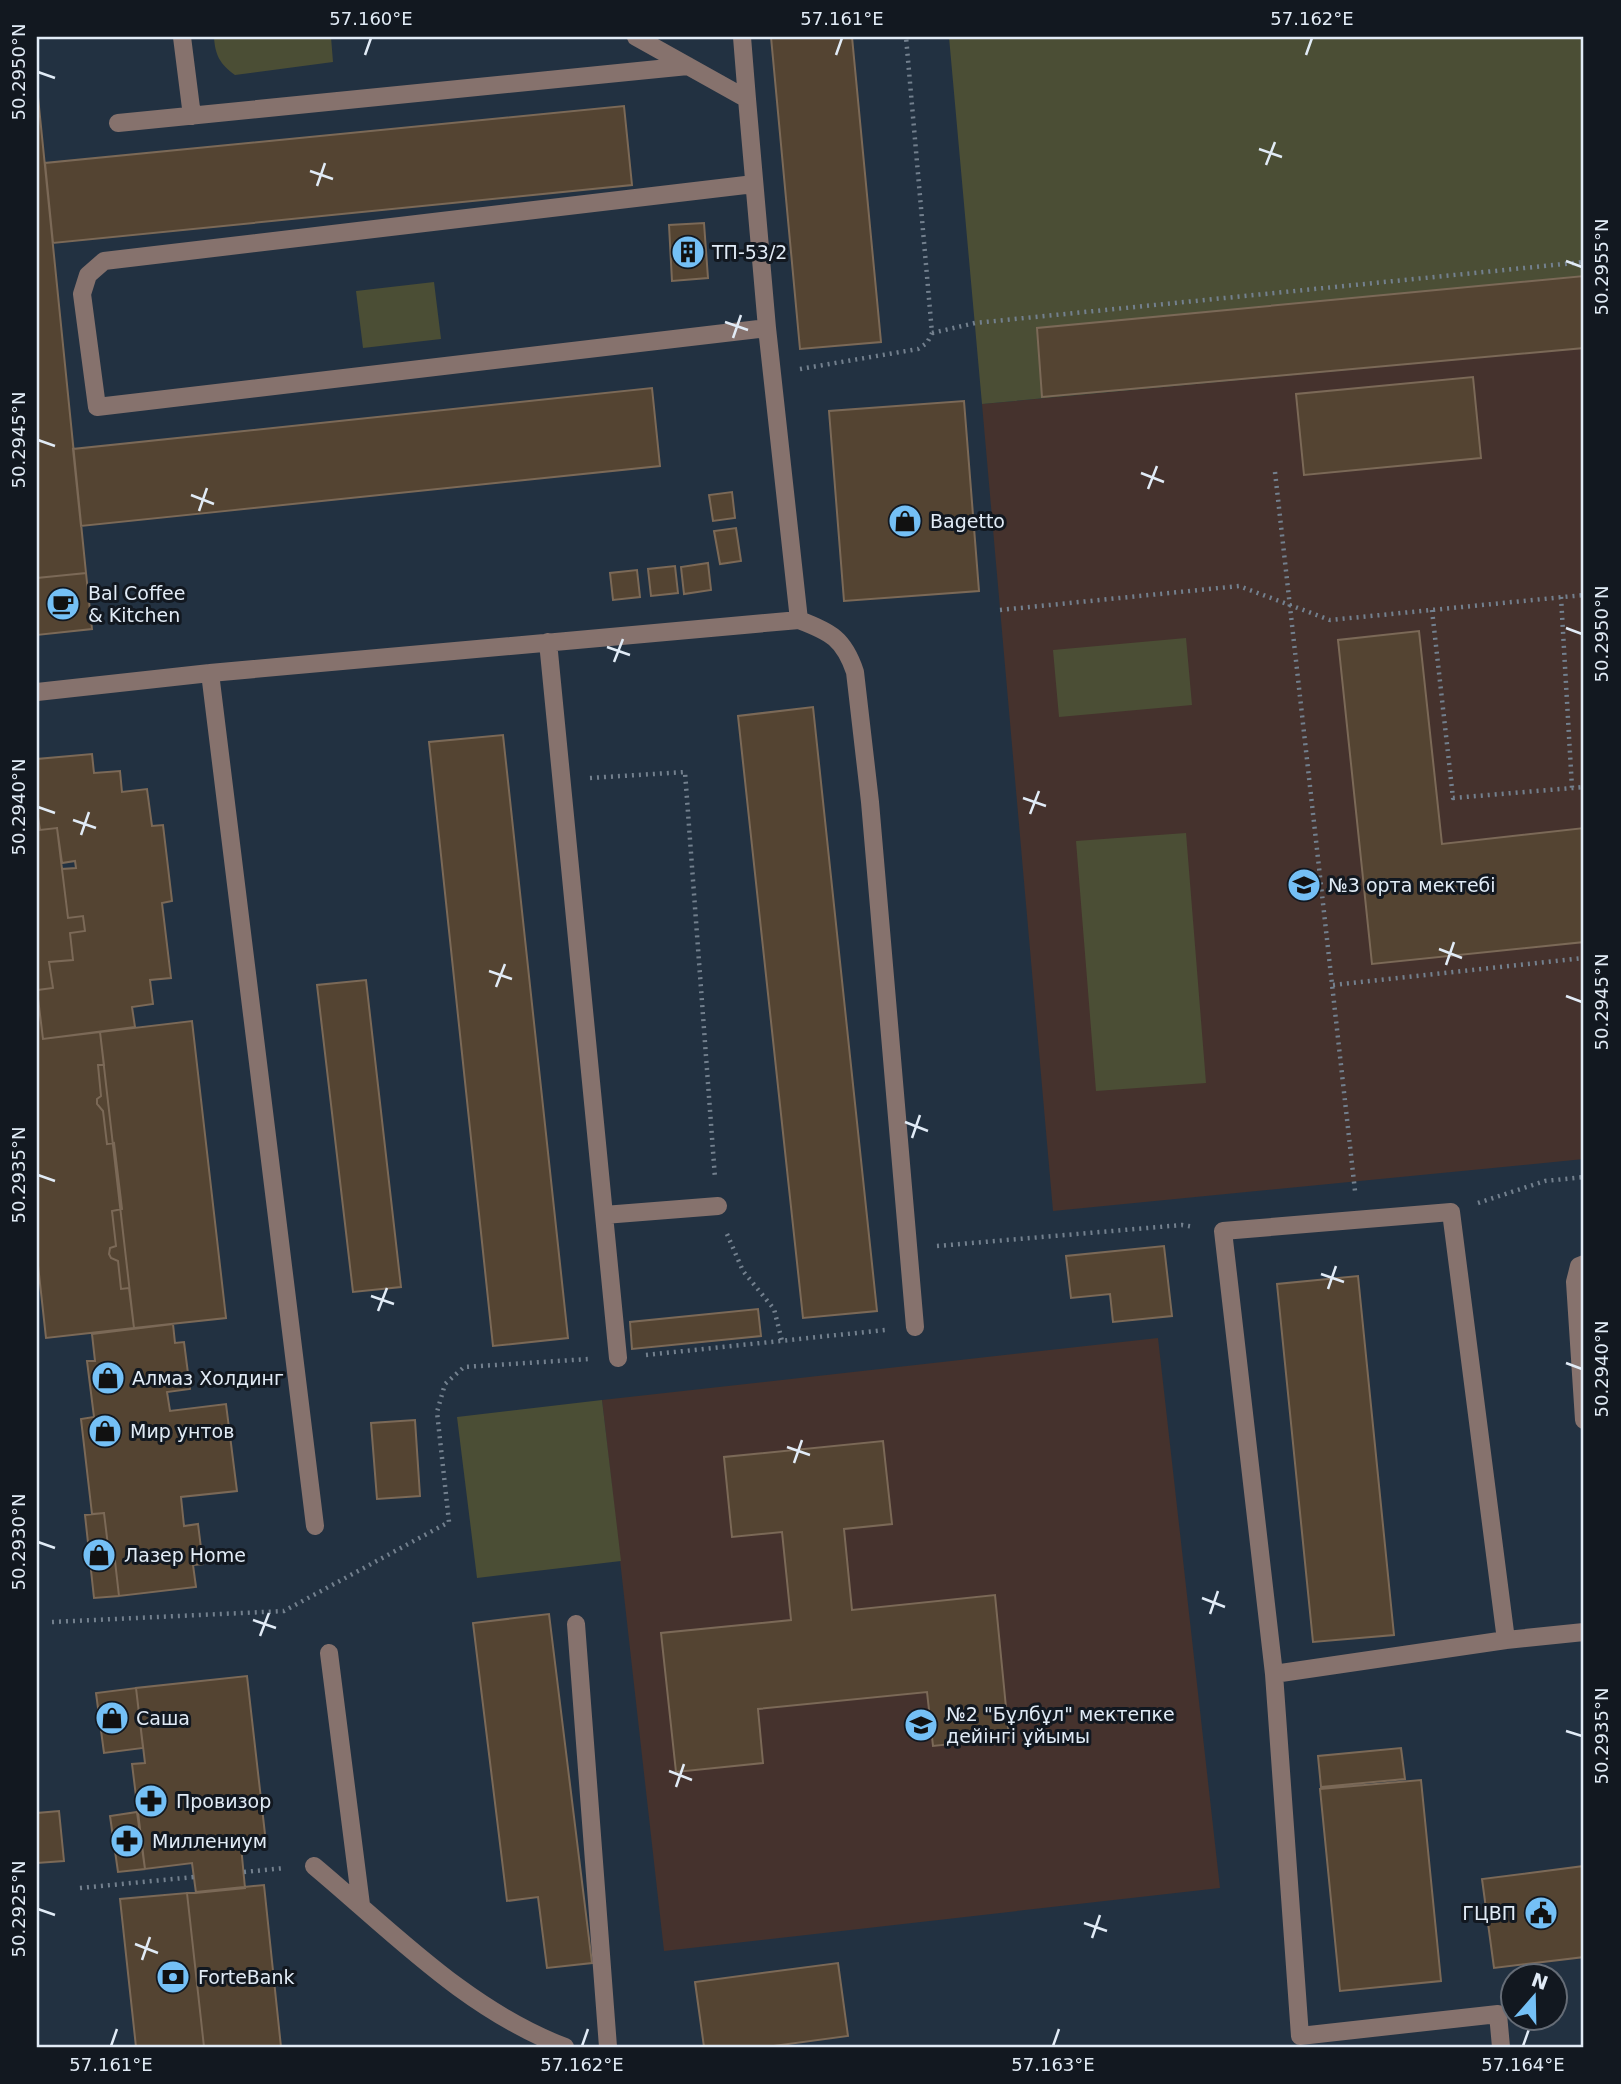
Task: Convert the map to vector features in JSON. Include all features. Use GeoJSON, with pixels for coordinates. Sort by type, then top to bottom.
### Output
{"type":"FeatureCollection","features":[{"type":"Feature","properties":{"kind":"lane"},"geometry":{"type":"LineString","coordinates":[[182,37],[192,116]]}},
{"type":"Feature","properties":{"kind":"lane"},"geometry":{"type":"LineString","coordinates":[[636,37],[747,99]]}},
{"type":"Feature","properties":{"kind":"lane"},"geometry":{"type":"LineString","coordinates":[[742,37],[767,328],[799,620]]}},
{"type":"Feature","properties":{"kind":"lane"},"geometry":{"type":"LineString","coordinates":[[118,123],[688,66]]}},
{"type":"Feature","properties":{"kind":"lane"},"geometry":{"type":"LineString","coordinates":[[754,184],[104,261],[88,275],[82,294],[97,407],[767,328]]}},
{"type":"Feature","properties":{"kind":"lane"},"geometry":{"type":"LineString","coordinates":[[37,692],[210,673],[799,620],[835,636],[848,652],[855,672],[870,802],[915,1327]]}},
{"type":"Feature","properties":{"kind":"lane"},"geometry":{"type":"LineString","coordinates":[[548,642],[618,1358]]}},
{"type":"Feature","properties":{"kind":"lane"},"geometry":{"type":"LineString","coordinates":[[210,673],[315,1527]]}},
{"type":"Feature","properties":{"kind":"lane"},"geometry":{"type":"LineString","coordinates":[[604,1215],[718,1206]]}},
{"type":"Feature","properties":{"kind":"lane"},"geometry":{"type":"LineString","coordinates":[[1501,2047],[1498,2014],[1300,2042],[1274,1674],[1223,1231],[1451,1212],[1506,1640]]}},
{"type":"Feature","properties":{"kind":"lane"},"geometry":{"type":"LineString","coordinates":[[1584,1264],[1579,1266],[1574,1282],[1584,1420]]}},
{"type":"Feature","properties":{"kind":"lane"},"geometry":{"type":"LineString","coordinates":[[576,1624],[608,2047]]}},
{"type":"Feature","properties":{"kind":"lane"},"geometry":{"type":"LineString","coordinates":[[1274,1674],[1506,1640],[1584,1632]]}},
{"type":"Feature","properties":{"kind":"lane"},"geometry":{"type":"LineString","coordinates":[[329,1653],[360,1905]]}},
{"type":"Feature","properties":{"kind":"lane"},"geometry":{"type":"LineString","coordinates":[[314,1866],[463,1992],[532,2035],[565,2047]]}},
{"type":"Feature","properties":{"kind":"path"},"geometry":{"type":"LineString","coordinates":[[772,374],[918,349],[927,343],[932,333],[906,37]]}},
{"type":"Feature","properties":{"kind":"path"},"geometry":{"type":"LineString","coordinates":[[932,333],[975,323],[1584,262]]}},
{"type":"Feature","properties":{"kind":"path"},"geometry":{"type":"LineString","coordinates":[[1275,472],[1358,1220]]}},
{"type":"Feature","properties":{"kind":"path"},"geometry":{"type":"LineString","coordinates":[[1000,610],[1239,586],[1330,620],[1584,595]]}},
{"type":"Feature","properties":{"kind":"path"},"geometry":{"type":"LineString","coordinates":[[1561,597],[1572,788]]}},
{"type":"Feature","properties":{"kind":"path"},"geometry":{"type":"LineString","coordinates":[[1432,610],[1453,798],[1584,788]]}},
{"type":"Feature","properties":{"kind":"path"},"geometry":{"type":"LineString","coordinates":[[561,780],[685,772],[718,1206],[725,1231],[743,1271],[774,1308],[782,1341]]}},
{"type":"Feature","properties":{"kind":"path"},"geometry":{"type":"LineString","coordinates":[[1333,985],[1584,958]]}},
{"type":"Feature","properties":{"kind":"path"},"geometry":{"type":"LineString","coordinates":[[1451,1212],[1545,1181],[1584,1177]]}},
{"type":"Feature","properties":{"kind":"path"},"geometry":{"type":"LineString","coordinates":[[909,1249],[1182,1225],[1223,1231]]}},
{"type":"Feature","properties":{"kind":"path"},"geometry":{"type":"LineString","coordinates":[[52,1622],[284,1611],[449,1522],[437,1412],[445,1384],[464,1367],[618,1358],[915,1327]]}},
{"type":"Feature","properties":{"kind":"path"},"geometry":{"type":"LineString","coordinates":[[244,1872],[314,1866]]}},
{"type":"Feature","properties":{"kind":"path"},"geometry":{"type":"LineString","coordinates":[[80,1888],[194,1877]]}},
{"type":"Feature","properties":{"kind":"shaded area","name":"№3 орта мектебі"},"geometry":{"type":"Polygon","coordinates":[[[1584,348],[1584,1159],[1053,1211],[982,404],[1584,348]]]}},
{"type":"Feature","properties":{"kind":"shaded area","name":"№2 \"Бұлбұл\" мектепке дейінгі ұйымы"},"geometry":{"type":"Polygon","coordinates":[[[1158,1338],[1220,1888],[664,1951],[602,1400],[1158,1338]]]}},
{"type":"Feature","properties":{"kind":"green space"},"geometry":{"type":"Polygon","coordinates":[[[214,37],[331,37],[333,62],[235,75],[219,59],[214,37]]]}},
{"type":"Feature","properties":{"kind":"green space"},"geometry":{"type":"Polygon","coordinates":[[[949,37],[1584,37],[1584,348],[982,404],[949,37]]]}},
{"type":"Feature","properties":{"kind":"green space"},"geometry":{"type":"Polygon","coordinates":[[[434,282],[441,339],[363,348],[356,291],[434,282]]]}},
{"type":"Feature","properties":{"kind":"green space"},"geometry":{"type":"Polygon","coordinates":[[[1186,638],[1192,705],[1059,717],[1053,650],[1186,638]]]}},
{"type":"Feature","properties":{"kind":"green space"},"geometry":{"type":"Polygon","coordinates":[[[1186,833],[1206,1083],[1096,1091],[1076,841],[1186,833]]]}},
{"type":"Feature","properties":{"kind":"green space"},"geometry":{"type":"Polygon","coordinates":[[[602,1400],[621,1561],[477,1578],[457,1417],[602,1400]]]}},
{"type":"Feature","properties":{"kind":"building"},"geometry":{"type":"Polygon","coordinates":[[[771,37],[852,37],[881,342],[800,349],[771,37]]]}},
{"type":"Feature","properties":{"kind":"building"},"geometry":{"type":"Polygon","coordinates":[[[37,87],[86,573],[37,578],[37,87]]]}},
{"type":"Feature","properties":{"kind":"building"},"geometry":{"type":"Polygon","coordinates":[[[624,106],[632,185],[53,243],[45,163],[624,106]]]}},
{"type":"Feature","properties":{"kind":"building","name":"ТП-53/2"},"geometry":{"type":"Polygon","coordinates":[[[704,223],[708,278],[672,281],[669,225],[704,223]]]}},
{"type":"Feature","properties":{"kind":"building"},"geometry":{"type":"Polygon","coordinates":[[[1584,276],[1584,348],[1042,397],[1037,328],[1584,276]]]}},
{"type":"Feature","properties":{"kind":"building"},"geometry":{"type":"Polygon","coordinates":[[[1473,377],[1481,458],[1304,475],[1296,394],[1473,377]]]}},
{"type":"Feature","properties":{"kind":"building"},"geometry":{"type":"Polygon","coordinates":[[[652,388],[660,466],[81,526],[73,449],[652,388]]]}},
{"type":"Feature","properties":{"kind":"building","name":"Bagetto"},"geometry":{"type":"Polygon","coordinates":[[[964,401],[979,591],[844,601],[829,411],[964,401]]]}},
{"type":"Feature","properties":{"kind":"building"},"geometry":{"type":"Polygon","coordinates":[[[732,492],[735,518],[713,521],[709,495],[732,492]]]}},
{"type":"Feature","properties":{"kind":"building"},"geometry":{"type":"Polygon","coordinates":[[[736,528],[741,561],[720,564],[714,531],[736,528]]]}},
{"type":"Feature","properties":{"kind":"building"},"geometry":{"type":"Polygon","coordinates":[[[708,563],[711,590],[684,594],[681,567],[708,563]]]}},
{"type":"Feature","properties":{"kind":"building"},"geometry":{"type":"Polygon","coordinates":[[[675,566],[678,593],[651,596],[648,569],[675,566]]]}},
{"type":"Feature","properties":{"kind":"building"},"geometry":{"type":"Polygon","coordinates":[[[637,570],[640,597],[613,600],[610,573],[637,570]]]}},
{"type":"Feature","properties":{"kind":"building","name":"Bal Coffee & Kitchen"},"geometry":{"type":"Polygon","coordinates":[[[86,573],[92,629],[37,635],[37,578],[86,573]]]}},
{"type":"Feature","properties":{"kind":"building"},"geometry":{"type":"Polygon","coordinates":[[[1419,631],[1442,844],[1584,828],[1584,942],[1372,964],[1338,640],[1419,631]]]}},
{"type":"Feature","properties":{"kind":"building"},"geometry":{"type":"Polygon","coordinates":[[[813,707],[877,1311],[803,1318],[738,716],[813,707]]]}},
{"type":"Feature","properties":{"kind":"building"},"geometry":{"type":"Polygon","coordinates":[[[503,735],[568,1338],[493,1346],[429,742],[503,735]]]}},
{"type":"Feature","properties":{"kind":"building"},"geometry":{"type":"Polygon","coordinates":[[[92,754],[94,773],[120,771],[122,792],[147,789],[152,826],[163,825],[172,901],[162,903],[171,978],[150,980],[153,1004],[132,1007],[135,1027],[43,1039],[37,990],[53,988],[49,962],[73,960],[70,933],[85,931],[83,916],[68,918],[62,869],[76,868],[75,861],[62,863],[57,828],[40,830],[37,810],[37,759],[92,754]]]}},
{"type":"Feature","properties":{"kind":"building"},"geometry":{"type":"Polygon","coordinates":[[[37,810],[40,830],[57,828],[68,918],[83,916],[85,931],[70,933],[73,960],[49,962],[53,988],[37,990],[37,810]]]}},
{"type":"Feature","properties":{"kind":"building"},"geometry":{"type":"Polygon","coordinates":[[[366,980],[401,1287],[353,1292],[317,985],[366,980]]]}},
{"type":"Feature","properties":{"kind":"building"},"geometry":{"type":"Polygon","coordinates":[[[37,991],[43,1039],[100,1032],[134,1328],[46,1338],[37,1256],[37,991]]]}},
{"type":"Feature","properties":{"kind":"building"},"geometry":{"type":"Polygon","coordinates":[[[192,1021],[226,1318],[134,1328],[129,1288],[121,1289],[118,1261],[109,1254],[110,1248],[116,1246],[112,1211],[122,1209],[114,1143],[107,1144],[103,1111],[97,1104],[97,1099],[101,1096],[98,1065],[104,1065],[100,1032],[192,1021]]]}},
{"type":"Feature","properties":{"kind":"building"},"geometry":{"type":"Polygon","coordinates":[[[1164,1246],[1172,1316],[1113,1322],[1110,1294],[1071,1298],[1066,1256],[1164,1246]]]}},
{"type":"Feature","properties":{"kind":"building"},"geometry":{"type":"Polygon","coordinates":[[[1358,1276],[1394,1635],[1313,1642],[1277,1284],[1358,1276]]]}},
{"type":"Feature","properties":{"kind":"building"},"geometry":{"type":"Polygon","coordinates":[[[758,1309],[761,1336],[632,1349],[630,1322],[758,1309]]]}},
{"type":"Feature","properties":{"kind":"building"},"geometry":{"type":"Polygon","coordinates":[[[173,1324],[175,1343],[184,1342],[190,1389],[167,1392],[170,1411],[226,1404],[237,1491],[181,1497],[184,1526],[198,1524],[203,1564],[193,1565],[196,1587],[119,1596],[115,1561],[110,1562],[104,1513],[92,1514],[81,1419],[94,1417],[87,1361],[95,1361],[92,1334],[173,1324]]]}},
{"type":"Feature","properties":{"kind":"building"},"geometry":{"type":"Polygon","coordinates":[[[415,1420],[420,1496],[377,1499],[371,1423],[415,1420]]]}},
{"type":"Feature","properties":{"kind":"building"},"geometry":{"type":"Polygon","coordinates":[[[883,1441],[892,1524],[844,1529],[852,1610],[995,1595],[1009,1738],[933,1746],[927,1692],[758,1709],[763,1763],[676,1772],[661,1633],[791,1620],[782,1532],[732,1537],[724,1457],[883,1441]]]}},
{"type":"Feature","properties":{"kind":"building"},"geometry":{"type":"Polygon","coordinates":[[[104,1513],[110,1562],[115,1561],[119,1596],[94,1598],[85,1515],[104,1513]]]}},
{"type":"Feature","properties":{"kind":"building"},"geometry":{"type":"Polygon","coordinates":[[[549,1614],[592,1963],[547,1968],[538,1897],[507,1901],[473,1623],[549,1614]]]}},
{"type":"Feature","properties":{"kind":"building"},"geometry":{"type":"Polygon","coordinates":[[[247,1676],[266,1843],[241,1846],[245,1888],[196,1893],[192,1863],[145,1869],[132,1764],[145,1763],[136,1688],[247,1676]]]}},
{"type":"Feature","properties":{"kind":"building"},"geometry":{"type":"Polygon","coordinates":[[[136,1688],[143,1748],[104,1753],[96,1693],[136,1688]]]}},
{"type":"Feature","properties":{"kind":"building"},"geometry":{"type":"Polygon","coordinates":[[[1401,1748],[1405,1779],[1321,1787],[1318,1756],[1401,1748]]]}},
{"type":"Feature","properties":{"kind":"building"},"geometry":{"type":"Polygon","coordinates":[[[1421,1780],[1441,1981],[1340,1991],[1320,1789],[1421,1780]]]}},
{"type":"Feature","properties":{"kind":"building"},"geometry":{"type":"Polygon","coordinates":[[[59,1811],[64,1861],[37,1863],[37,1813],[59,1811]]]}},
{"type":"Feature","properties":{"kind":"building"},"geometry":{"type":"Polygon","coordinates":[[[137,1812],[145,1869],[118,1872],[110,1816],[137,1812]]]}},
{"type":"Feature","properties":{"kind":"building"},"geometry":{"type":"Polygon","coordinates":[[[1584,1866],[1584,1957],[1543,1962],[1498,1962],[1498,1968],[1494,1968],[1482,1879],[1584,1866]]]}},
{"type":"Feature","properties":{"kind":"building"},"geometry":{"type":"Polygon","coordinates":[[[264,1885],[281,2047],[204,2047],[187,1893],[264,1885]]]}},
{"type":"Feature","properties":{"kind":"building"},"geometry":{"type":"Polygon","coordinates":[[[187,1893],[204,2047],[136,2047],[120,1899],[187,1893]]]}},
{"type":"Feature","properties":{"kind":"building"},"geometry":{"type":"Polygon","coordinates":[[[838,1963],[848,2036],[766,2047],[704,2047],[695,1982],[838,1963]]]}},
{"type":"Feature","properties":{"kind":"place","name":"ТП-53/2"},"geometry":{"type":"Point","coordinates":[688,252]}},
{"type":"Feature","properties":{"kind":"place","name":"Bagetto"},"geometry":{"type":"Point","coordinates":[905,521]}},
{"type":"Feature","properties":{"kind":"place","name":"Bal Coffee & Kitchen"},"geometry":{"type":"Point","coordinates":[63,604]}},
{"type":"Feature","properties":{"kind":"place","name":"№3 орта мектебі"},"geometry":{"type":"Point","coordinates":[1304,885]}},
{"type":"Feature","properties":{"kind":"place","name":"Алмаз Холдинг"},"geometry":{"type":"Point","coordinates":[108,1378]}},
{"type":"Feature","properties":{"kind":"place","name":"Мир унтов"},"geometry":{"type":"Point","coordinates":[105,1431]}},
{"type":"Feature","properties":{"kind":"place","name":"Лазер Home"},"geometry":{"type":"Point","coordinates":[99,1555]}},
{"type":"Feature","properties":{"kind":"place","name":"Саша"},"geometry":{"type":"Point","coordinates":[112,1718]}},
{"type":"Feature","properties":{"kind":"place","name":"№2 \"Бұлбұл\" мектепке дейінгі ұйымы"},"geometry":{"type":"Point","coordinates":[921,1725]}},
{"type":"Feature","properties":{"kind":"place","name":"Провизор"},"geometry":{"type":"Point","coordinates":[151,1801]}},
{"type":"Feature","properties":{"kind":"place","name":"Миллениум"},"geometry":{"type":"Point","coordinates":[127,1841]}},
{"type":"Feature","properties":{"kind":"place","name":"ГЦВП"},"geometry":{"type":"Point","coordinates":[1541,1913]}},
{"type":"Feature","properties":{"kind":"place","name":"ForteBank"},"geometry":{"type":"Point","coordinates":[173,1977]}}]}
